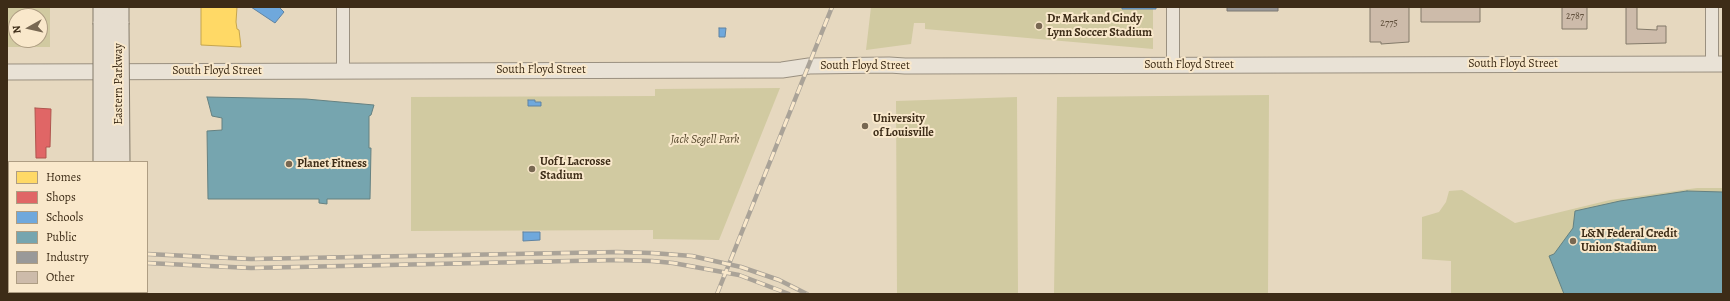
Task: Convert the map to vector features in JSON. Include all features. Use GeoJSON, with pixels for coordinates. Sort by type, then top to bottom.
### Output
{"type":"FeatureCollection","features":[{"type":"Feature","properties":{"kind":"main road","name":"Eastern Parkway"},"geometry":{"type":"LineString","coordinates":[[104,161],[111,15]]}},
{"type":"Feature","properties":{"kind":"main road","name":"Eastern Parkway"},"geometry":{"type":"LineString","coordinates":[[111,15],[120,161]]}},
{"type":"Feature","properties":{"kind":"street"},"geometry":{"type":"LineString","coordinates":[[343,7],[343,71]]}},
{"type":"Feature","properties":{"kind":"street"},"geometry":{"type":"LineString","coordinates":[[1173,7],[1173,66]]}},
{"type":"Feature","properties":{"kind":"street"},"geometry":{"type":"LineString","coordinates":[[1712,7],[1717,64]]}},
{"type":"Feature","properties":{"kind":"street","name":"South Floyd Street"},"geometry":{"type":"LineString","coordinates":[[7,72],[782,70],[809,66],[889,65],[1173,66],[1717,64]]}},
{"type":"Feature","properties":{"kind":"street"},"geometry":{"type":"LineString","coordinates":[[104,72],[104,161]]}},
{"type":"Feature","properties":{"kind":"green space"},"geometry":{"type":"Polygon","coordinates":[[[7,7],[50,7],[50,47],[48,47],[48,8],[8,8],[8,47],[7,7]]]}},
{"type":"Feature","properties":{"kind":"green space","name":"Dr Mark and Cindy Lynn Soccer Stadium"},"geometry":{"type":"Polygon","coordinates":[[[871,7],[1153,7],[1153,49],[925,29],[925,23],[914,23],[911,44],[866,50],[871,7]]]}},
{"type":"Feature","properties":{"kind":"green space","name":"UofL Lacrosse Stadium"},"geometry":{"type":"Polygon","coordinates":[[[780,88],[719,240],[653,239],[653,230],[411,231],[411,97],[655,96],[655,89],[780,88]]]}},
{"type":"Feature","properties":{"kind":"green space"},"geometry":{"type":"Polygon","coordinates":[[[1269,95],[1268,294],[1054,294],[1057,97],[1269,95]]]}},
{"type":"Feature","properties":{"kind":"green space"},"geometry":{"type":"Polygon","coordinates":[[[1017,97],[1018,294],[897,294],[896,101],[1017,97]]]}},
{"type":"Feature","properties":{"kind":"green space","name":"L&N Federal Credit Union Stadium"},"geometry":{"type":"Polygon","coordinates":[[[1697,188],[1723,188],[1723,294],[1451,294],[1451,261],[1422,259],[1422,217],[1439,212],[1446,202],[1449,191],[1462,190],[1515,223],[1610,200],[1697,188]]]}},
{"type":"Feature","properties":{"kind":"building: Homes"},"geometry":{"type":"Polygon","coordinates":[[[201,7],[237,7],[236,22],[237,29],[239,30],[241,47],[201,45],[201,7]]]}},
{"type":"Feature","properties":{"kind":"building: Shops"},"geometry":{"type":"Polygon","coordinates":[[[35,108],[51,109],[50,147],[46,147],[46,158],[36,158],[35,108]]]}},
{"type":"Feature","properties":{"kind":"building: Schools"},"geometry":{"type":"Polygon","coordinates":[[[251,7],[279,7],[284,12],[275,23],[251,7]]]}},
{"type":"Feature","properties":{"kind":"building: Schools"},"geometry":{"type":"Polygon","coordinates":[[[1122,7],[1156,7],[1156,9],[1122,9],[1122,7]]]}},
{"type":"Feature","properties":{"kind":"building: Schools"},"geometry":{"type":"Polygon","coordinates":[[[719,28],[726,28],[725,37],[719,37],[719,28]]]}},
{"type":"Feature","properties":{"kind":"building: Schools"},"geometry":{"type":"Polygon","coordinates":[[[528,100],[541,102],[541,106],[528,106],[528,100]]]}},
{"type":"Feature","properties":{"kind":"building: Schools"},"geometry":{"type":"Polygon","coordinates":[[[523,232],[540,232],[540,240],[523,241],[523,232]]]}},
{"type":"Feature","properties":{"kind":"building: Schools"},"geometry":{"type":"Polygon","coordinates":[[[7,278],[8,293],[91,293],[91,294],[7,294],[7,278]]]}},
{"type":"Feature","properties":{"kind":"building: Public","name":"Planet Fitness"},"geometry":{"type":"Polygon","coordinates":[[[207,97],[306,99],[374,105],[371,115],[369,116],[369,148],[371,148],[370,199],[327,199],[327,204],[319,203],[319,199],[208,199],[207,131],[222,130],[222,118],[212,116],[207,97]]]}},
{"type":"Feature","properties":{"kind":"building: Public"},"geometry":{"type":"Polygon","coordinates":[[[1687,191],[1723,192],[1723,294],[1564,294],[1549,256],[1554,254],[1573,228],[1575,211],[1620,201],[1687,191]]]}},
{"type":"Feature","properties":{"kind":"building: Industry"},"geometry":{"type":"Polygon","coordinates":[[[1227,7],[1278,7],[1278,11],[1227,11],[1227,7]]]}},
{"type":"Feature","properties":{"kind":"building: Other"},"geometry":{"type":"Polygon","coordinates":[[[1370,7],[1409,7],[1409,42],[1381,44],[1381,42],[1370,42],[1370,7]]]}},
{"type":"Feature","properties":{"kind":"building: Other"},"geometry":{"type":"Polygon","coordinates":[[[1421,7],[1480,7],[1480,22],[1421,22],[1421,7]]]}},
{"type":"Feature","properties":{"kind":"building: Other"},"geometry":{"type":"Polygon","coordinates":[[[1562,7],[1587,7],[1587,29],[1562,29],[1562,7]]]}},
{"type":"Feature","properties":{"kind":"building: Other"},"geometry":{"type":"Polygon","coordinates":[[[1626,7],[1637,7],[1637,29],[1657,30],[1657,26],[1666,26],[1666,43],[1626,44],[1626,7]]]}},
{"type":"Feature","properties":{"kind":"railway"},"geometry":{"type":"LineString","coordinates":[[717,294],[832,7]]}},
{"type":"Feature","properties":{"kind":"railway"},"geometry":{"type":"LineString","coordinates":[[148,254],[251,259],[617,252],[652,253],[692,256],[741,267],[779,280],[807,294]]}},
{"type":"Feature","properties":{"kind":"railway"},"geometry":{"type":"LineString","coordinates":[[148,263],[251,268],[616,260],[652,261],[673,263],[739,275],[789,294]]}},
{"type":"Feature","properties":{"kind":"place","name":"Dr Mark and Cindy Lynn Soccer Stadium"},"geometry":{"type":"Point","coordinates":[1039,26]}},
{"type":"Feature","properties":{"kind":"place","name":"University of Louisville"},"geometry":{"type":"Point","coordinates":[865,126]}},
{"type":"Feature","properties":{"kind":"place","name":"Planet Fitness"},"geometry":{"type":"Point","coordinates":[289,164]}},
{"type":"Feature","properties":{"kind":"place","name":"UofL Lacrosse Stadium"},"geometry":{"type":"Point","coordinates":[532,169]}},
{"type":"Feature","properties":{"kind":"place","name":"L&N Federal Credit Union Stadium"},"geometry":{"type":"Point","coordinates":[1573,241]}},
{"type":"Feature","properties":{"kind":"park label","name":"Jack Segell Park"},"geometry":{"type":"Point","coordinates":[705,140]}}]}
